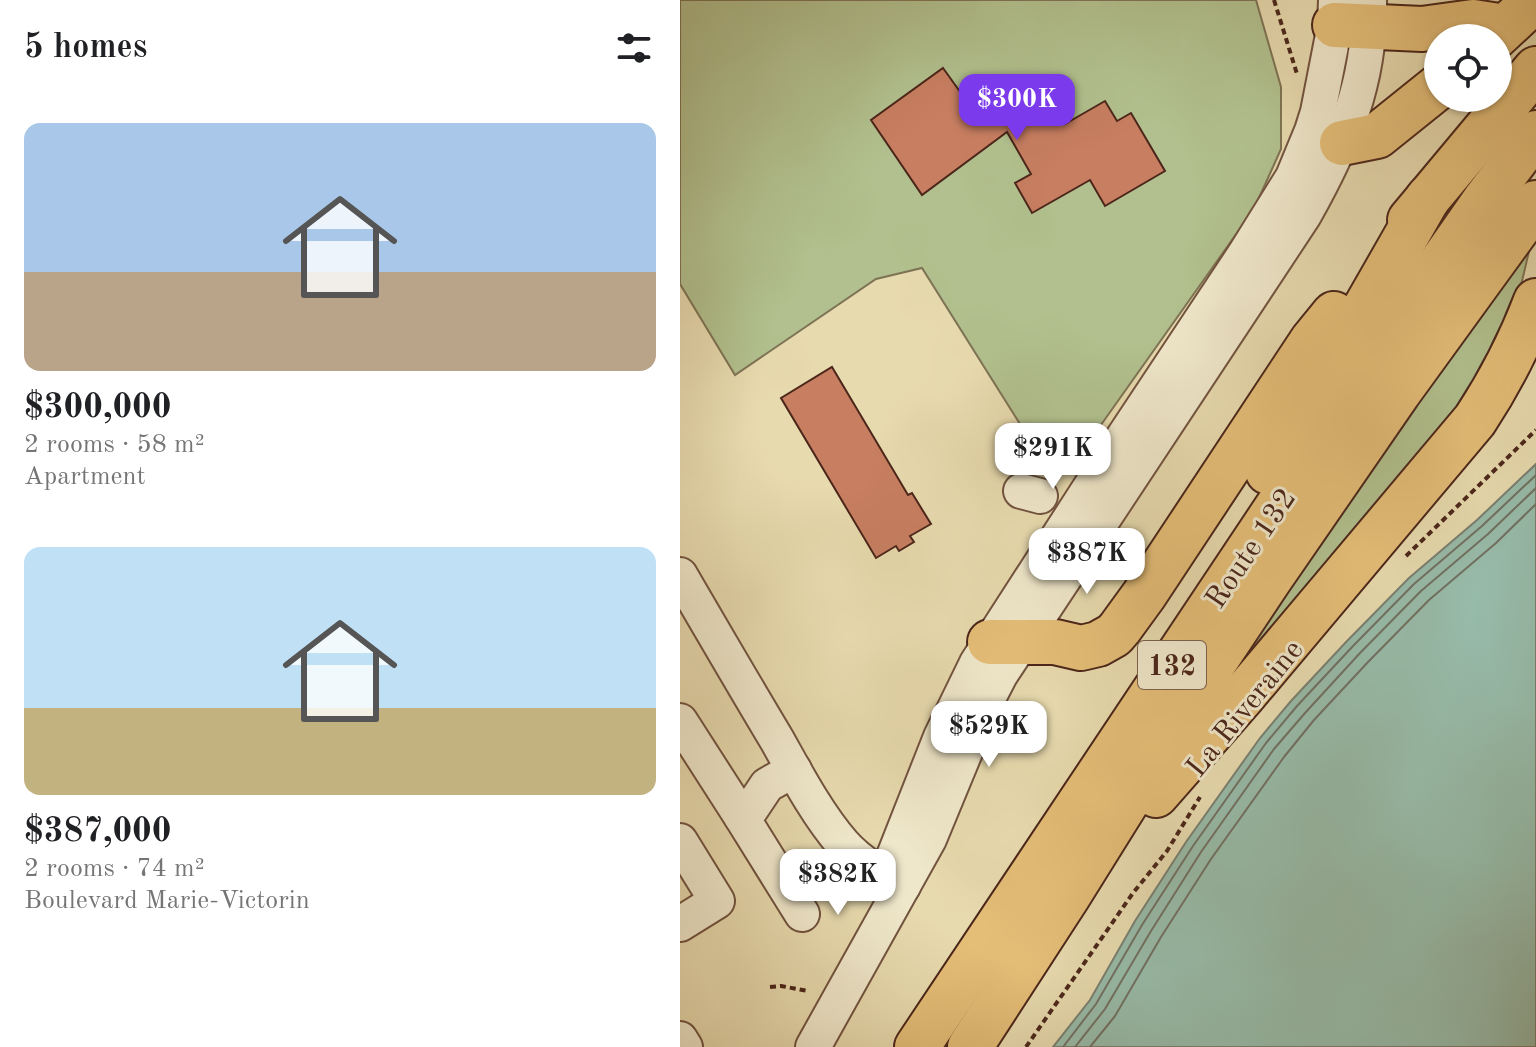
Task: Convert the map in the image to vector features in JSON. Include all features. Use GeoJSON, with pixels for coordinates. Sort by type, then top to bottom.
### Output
{"type":"FeatureCollection","features":[{"type":"Feature","properties":{"kind":"highway"},"geometry":{"type":"LineString","coordinates":[[1352,13],[1422,29],[1473,22],[1511,22]]}},
{"type":"Feature","properties":{"kind":"highway"},"geometry":{"type":"LineString","coordinates":[[1013,647],[1090,647],[1106,640],[1120,628],[1312,341],[1536,69]]}},
{"type":"Feature","properties":{"kind":"highway"},"geometry":{"type":"LineString","coordinates":[[1342,143],[1377,136],[1424,98]]}},
{"type":"Feature","properties":{"kind":"highway","name":"Route 132"},"geometry":{"type":"LineString","coordinates":[[917,1047],[1418,296],[1536,133]]}},
{"type":"Feature","properties":{"kind":"highway"},"geometry":{"type":"LineString","coordinates":[[989,937],[1336,359],[1428,198]]}},
{"type":"Feature","properties":{"kind":"highway","name":"Route 132"},"geometry":{"type":"LineString","coordinates":[[970,1047],[1269,580],[1432,345],[1536,203]]}},
{"type":"Feature","properties":{"kind":"highway"},"geometry":{"type":"LineString","coordinates":[[1068,896],[1242,697],[1475,420],[1511,361],[1536,301]]}},
{"type":"Feature","properties":{"kind":"street"},"geometry":{"type":"LineString","coordinates":[[1100,497],[1304,215],[1342,143],[1361,83],[1352,13]]}},
{"type":"Feature","properties":{"kind":"street"},"geometry":{"type":"LineString","coordinates":[[818,1037],[895,882],[929,839],[984,706],[1013,647],[1077,533],[1293,177],[1352,13]]}},
{"type":"Feature","properties":{"kind":"street"},"geometry":{"type":"LineString","coordinates":[[1013,647],[1077,533]]}},
{"type":"Feature","properties":{"kind":"street"},"geometry":{"type":"LineString","coordinates":[[680,575],[794,770],[842,842],[864,862],[895,882]]}},
{"type":"Feature","properties":{"kind":"street"},"geometry":{"type":"LineString","coordinates":[[680,721],[802,914]]}},
{"type":"Feature","properties":{"kind":"street"},"geometry":{"type":"LineString","coordinates":[[741,816],[751,809],[767,785],[794,770]]}},
{"type":"Feature","properties":{"kind":"street"},"geometry":{"type":"LineString","coordinates":[[680,841],[717,901],[680,924]]}},
{"type":"Feature","properties":{"kind":"street"},"geometry":{"type":"LineString","coordinates":[[680,1039],[685,1047]]}},
{"type":"Feature","properties":{"kind":"path"},"geometry":{"type":"LineString","coordinates":[[1274,0],[1300,84]]}},
{"type":"Feature","properties":{"kind":"path"},"geometry":{"type":"LineString","coordinates":[[1400,562],[1536,430]]}},
{"type":"Feature","properties":{"kind":"path","name":"La Riveraine"},"geometry":{"type":"LineString","coordinates":[[1026,1047],[1126,902],[1173,842],[1204,791]]}},
{"type":"Feature","properties":{"kind":"path"},"geometry":{"type":"LineString","coordinates":[[770,987],[808,991]]}},
{"type":"Feature","properties":{"kind":"shaded area"},"geometry":{"type":"Polygon","coordinates":[[[680,0],[1256,0],[1281,87],[1281,149],[1254,209],[1086,446],[1030,440],[922,268],[876,279],[735,375],[680,284],[680,0]]]}},
{"type":"Feature","properties":{"kind":"shaded area"},"geometry":{"type":"Polygon","coordinates":[[[1530,247],[1519,294],[1488,363],[1450,418],[1242,661],[1332,524],[1530,247]]]}},
{"type":"Feature","properties":{"kind":"water"},"geometry":{"type":"Polygon","coordinates":[[[1536,464],[1536,1047],[1053,1047],[1090,1000],[1135,921],[1186,842],[1260,738],[1291,701],[1409,578],[1536,464]]]}},
{"type":"Feature","properties":{"kind":"building"},"geometry":{"type":"Polygon","coordinates":[[[943,68],[976,114],[1017,91],[1024,102],[1045,90],[1065,124],[1105,101],[1117,121],[1131,113],[1165,171],[1105,206],[1090,180],[1032,213],[1015,183],[1031,174],[1007,132],[922,195],[871,120],[943,68]]]}},
{"type":"Feature","properties":{"kind":"building"},"geometry":{"type":"Polygon","coordinates":[[[832,367],[908,495],[912,493],[931,524],[910,536],[914,542],[899,551],[896,546],[876,558],[781,398],[832,367]]]}}]}
